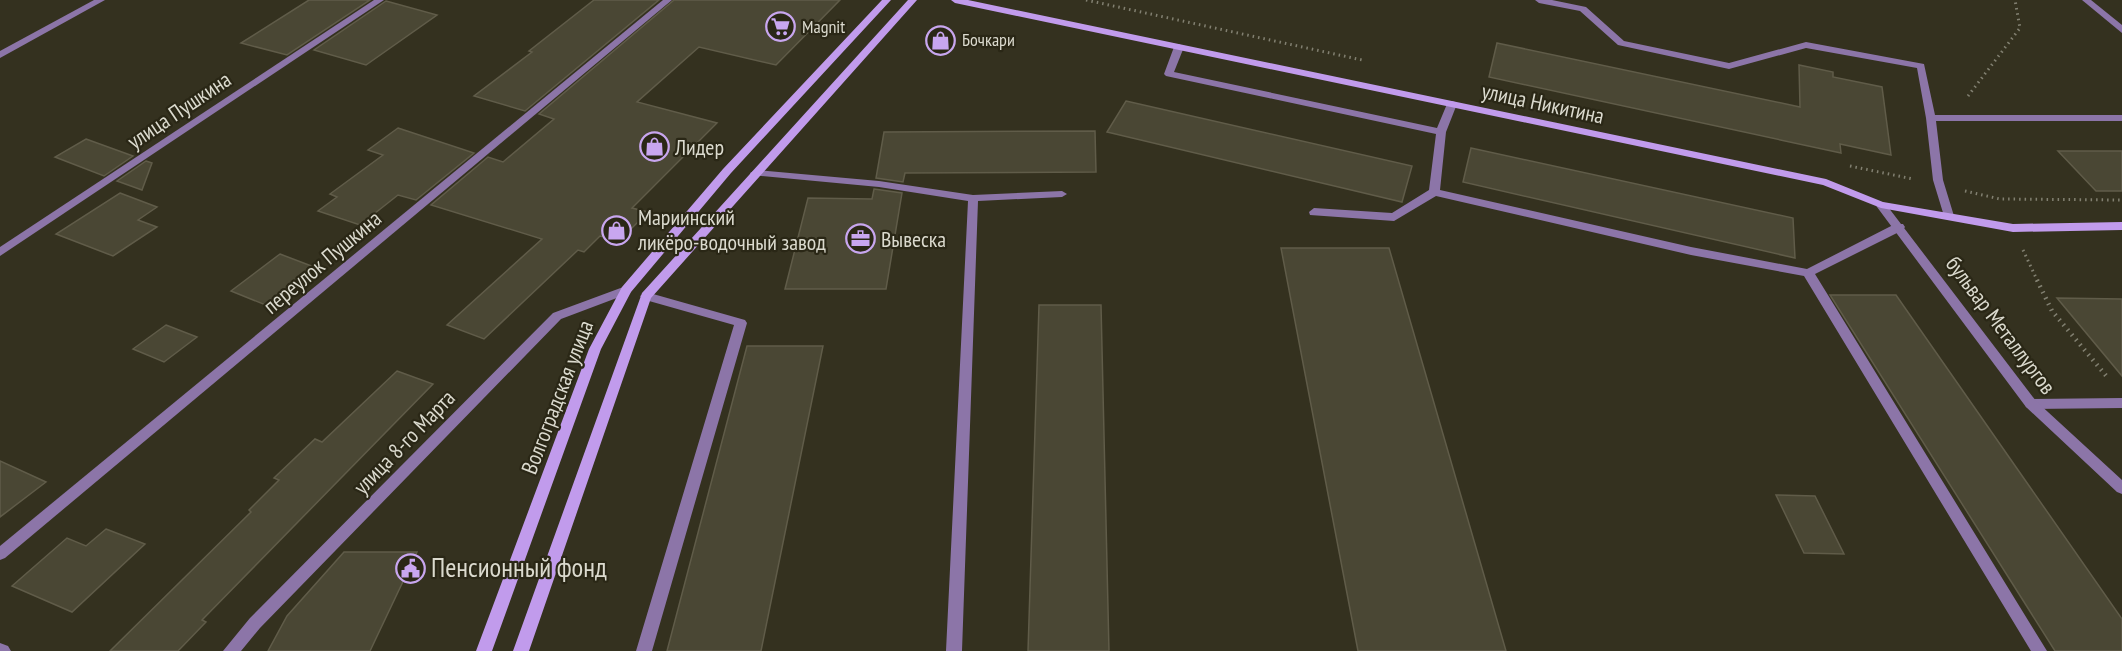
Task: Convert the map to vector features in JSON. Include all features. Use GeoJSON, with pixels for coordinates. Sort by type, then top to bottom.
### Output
{"type":"FeatureCollection","features":[{"type":"Feature","properties":{"kind":"main road","name":"Волгоградская улица"},"geometry":{"type":"LineString","coordinates":[[484,651],[594,350],[626,290],[727,171],[887,0]]}},
{"type":"Feature","properties":{"kind":"main road"},"geometry":{"type":"LineString","coordinates":[[520,651],[646,296],[913,0]]}},
{"type":"Feature","properties":{"kind":"main road","name":"улица Никитина"},"geometry":{"type":"LineString","coordinates":[[956,0],[1826,182],[1881,205],[2013,228],[2122,226]]}},
{"type":"Feature","properties":{"kind":"street"},"geometry":{"type":"LineString","coordinates":[[0,55],[100,0]]}},
{"type":"Feature","properties":{"kind":"street","name":"улица Пушкина"},"geometry":{"type":"LineString","coordinates":[[0,252],[380,0]]}},
{"type":"Feature","properties":{"kind":"street","name":"переулок Пушкина"},"geometry":{"type":"LineString","coordinates":[[0,554],[668,0]]}},
{"type":"Feature","properties":{"kind":"street"},"geometry":{"type":"LineString","coordinates":[[1539,0],[1583,9],[1621,43],[1729,66],[1806,45],[1921,66],[1932,118],[1938,180],[1949,216]]}},
{"type":"Feature","properties":{"kind":"street"},"geometry":{"type":"LineString","coordinates":[[2086,0],[2122,30]]}},
{"type":"Feature","properties":{"kind":"street"},"geometry":{"type":"LineString","coordinates":[[1179,47],[1169,74],[1441,132]]}},
{"type":"Feature","properties":{"kind":"street"},"geometry":{"type":"LineString","coordinates":[[1434,192],[1441,132],[1452,104]]}},
{"type":"Feature","properties":{"kind":"street"},"geometry":{"type":"LineString","coordinates":[[1932,118],[2122,118]]}},
{"type":"Feature","properties":{"kind":"street"},"geometry":{"type":"LineString","coordinates":[[755,173],[879,184],[973,198],[1062,194]]}},
{"type":"Feature","properties":{"kind":"street"},"geometry":{"type":"LineString","coordinates":[[1314,212],[1394,217],[1434,192],[1691,251],[1808,273],[1899,227]]}},
{"type":"Feature","properties":{"kind":"street"},"geometry":{"type":"LineString","coordinates":[[954,651],[973,198]]}},
{"type":"Feature","properties":{"kind":"street","name":"бульвар Металлургов"},"geometry":{"type":"LineString","coordinates":[[1881,205],[2031,404],[2122,488]]}},
{"type":"Feature","properties":{"kind":"street"},"geometry":{"type":"LineString","coordinates":[[1808,273],[2039,651]]}},
{"type":"Feature","properties":{"kind":"street","name":"улица 8-го Марта"},"geometry":{"type":"LineString","coordinates":[[231,651],[255,623],[557,316],[626,290]]}},
{"type":"Feature","properties":{"kind":"street"},"geometry":{"type":"LineString","coordinates":[[644,651],[741,323],[646,296]]}},
{"type":"Feature","properties":{"kind":"street"},"geometry":{"type":"LineString","coordinates":[[2031,404],[2122,403]]}},
{"type":"Feature","properties":{"kind":"path"},"geometry":{"type":"LineString","coordinates":[[1951,118],[2020,28],[2015,0]]}},
{"type":"Feature","properties":{"kind":"path"},"geometry":{"type":"LineString","coordinates":[[2013,228],[2052,311],[2115,387]]}},
{"type":"Feature","properties":{"kind":"building"},"geometry":{"type":"Polygon","coordinates":[[[309,0],[370,0],[287,55],[241,43],[309,0]]]}},
{"type":"Feature","properties":{"kind":"building"},"geometry":{"type":"Polygon","coordinates":[[[594,0],[659,0],[525,111],[474,96],[532,52],[529,51],[594,0]]]}},
{"type":"Feature","properties":{"kind":"building"},"geometry":{"type":"Polygon","coordinates":[[[674,0],[840,0],[776,65],[699,47],[637,102],[717,123],[632,208],[648,212],[619,241],[600,236],[584,252],[578,250],[484,339],[447,325],[542,239],[431,205],[488,157],[503,162],[554,119],[539,114],[674,0]]]}},
{"type":"Feature","properties":{"kind":"building"},"geometry":{"type":"Polygon","coordinates":[[[386,1],[437,15],[366,65],[314,50],[386,1]]]}},
{"type":"Feature","properties":{"kind":"building"},"geometry":{"type":"Polygon","coordinates":[[[1497,43],[1800,107],[1799,65],[1833,72],[1833,77],[1882,87],[1891,155],[1840,144],[1841,153],[1489,77],[1497,43]]]}},
{"type":"Feature","properties":{"kind":"building"},"geometry":{"type":"Polygon","coordinates":[[[1126,101],[1412,166],[1402,202],[1107,132],[1126,101]]]}},
{"type":"Feature","properties":{"kind":"building"},"geometry":{"type":"Polygon","coordinates":[[[398,128],[474,153],[416,200],[398,195],[360,225],[318,211],[337,197],[330,194],[383,155],[368,150],[398,128]]]}},
{"type":"Feature","properties":{"kind":"building"},"geometry":{"type":"Polygon","coordinates":[[[1095,131],[1096,172],[905,173],[903,182],[876,178],[884,132],[1095,131]]]}},
{"type":"Feature","properties":{"kind":"building"},"geometry":{"type":"Polygon","coordinates":[[[86,139],[133,156],[104,176],[55,157],[86,139]]]}},
{"type":"Feature","properties":{"kind":"building"},"geometry":{"type":"Polygon","coordinates":[[[1471,148],[1793,218],[1795,258],[1463,182],[1471,148]]]}},
{"type":"Feature","properties":{"kind":"building"},"geometry":{"type":"Polygon","coordinates":[[[2058,151],[2122,151],[2122,191],[2096,191],[2058,151]]]}},
{"type":"Feature","properties":{"kind":"building"},"geometry":{"type":"Polygon","coordinates":[[[146,161],[152,163],[142,190],[117,181],[146,161]]]}},
{"type":"Feature","properties":{"kind":"building"},"geometry":{"type":"Polygon","coordinates":[[[874,189],[902,193],[886,289],[785,289],[808,198],[872,199],[874,189]]]}},
{"type":"Feature","properties":{"kind":"building"},"geometry":{"type":"Polygon","coordinates":[[[120,193],[157,207],[138,220],[157,227],[113,256],[56,234],[120,193]]]}},
{"type":"Feature","properties":{"kind":"building"},"geometry":{"type":"Polygon","coordinates":[[[1281,248],[1389,248],[1506,651],[1358,651],[1281,248]]]}},
{"type":"Feature","properties":{"kind":"building"},"geometry":{"type":"Polygon","coordinates":[[[280,254],[322,270],[273,308],[231,291],[280,254]]]}},
{"type":"Feature","properties":{"kind":"building"},"geometry":{"type":"Polygon","coordinates":[[[1830,295],[1896,295],[2122,619],[2122,651],[2055,651],[1830,295]]]}},
{"type":"Feature","properties":{"kind":"building"},"geometry":{"type":"Polygon","coordinates":[[[2057,298],[2122,299],[2122,376],[2057,298]]]}},
{"type":"Feature","properties":{"kind":"building"},"geometry":{"type":"Polygon","coordinates":[[[1039,305],[1101,305],[1109,651],[1028,651],[1039,305]]]}},
{"type":"Feature","properties":{"kind":"building"},"geometry":{"type":"Polygon","coordinates":[[[166,325],[197,337],[164,362],[133,349],[166,325]]]}},
{"type":"Feature","properties":{"kind":"building"},"geometry":{"type":"Polygon","coordinates":[[[747,346],[823,346],[761,651],[667,651],[747,346]]]}},
{"type":"Feature","properties":{"kind":"building"},"geometry":{"type":"Polygon","coordinates":[[[397,371],[433,384],[202,620],[206,622],[178,651],[110,651],[251,512],[249,510],[279,480],[274,478],[315,439],[322,442],[397,371]]]}},
{"type":"Feature","properties":{"kind":"building"},"geometry":{"type":"Polygon","coordinates":[[[0,461],[46,482],[0,517],[0,461]]]}},
{"type":"Feature","properties":{"kind":"building"},"geometry":{"type":"Polygon","coordinates":[[[1776,495],[1815,496],[1844,554],[1804,553],[1776,495]]]}},
{"type":"Feature","properties":{"kind":"building"},"geometry":{"type":"Polygon","coordinates":[[[106,529],[145,544],[72,612],[12,586],[67,538],[86,546],[106,529]]]}},
{"type":"Feature","properties":{"kind":"building"},"geometry":{"type":"Polygon","coordinates":[[[344,552],[417,552],[370,651],[268,651],[287,616],[344,552]]]}},
{"type":"Feature","properties":{"kind":"place","name":"Magnit"},"geometry":{"type":"Point","coordinates":[781,27]}},
{"type":"Feature","properties":{"kind":"place","name":"Бочкари"},"geometry":{"type":"Point","coordinates":[941,40]}},
{"type":"Feature","properties":{"kind":"place","name":"Лидер"},"geometry":{"type":"Point","coordinates":[654,147]}},
{"type":"Feature","properties":{"kind":"place","name":"Мариинский ликёро-водочный завод"},"geometry":{"type":"Point","coordinates":[617,230]}},
{"type":"Feature","properties":{"kind":"place","name":"Вывеска"},"geometry":{"type":"Point","coordinates":[860,239]}},
{"type":"Feature","properties":{"kind":"place","name":"Пенсионный фонд"},"geometry":{"type":"Point","coordinates":[410,568]}}]}
